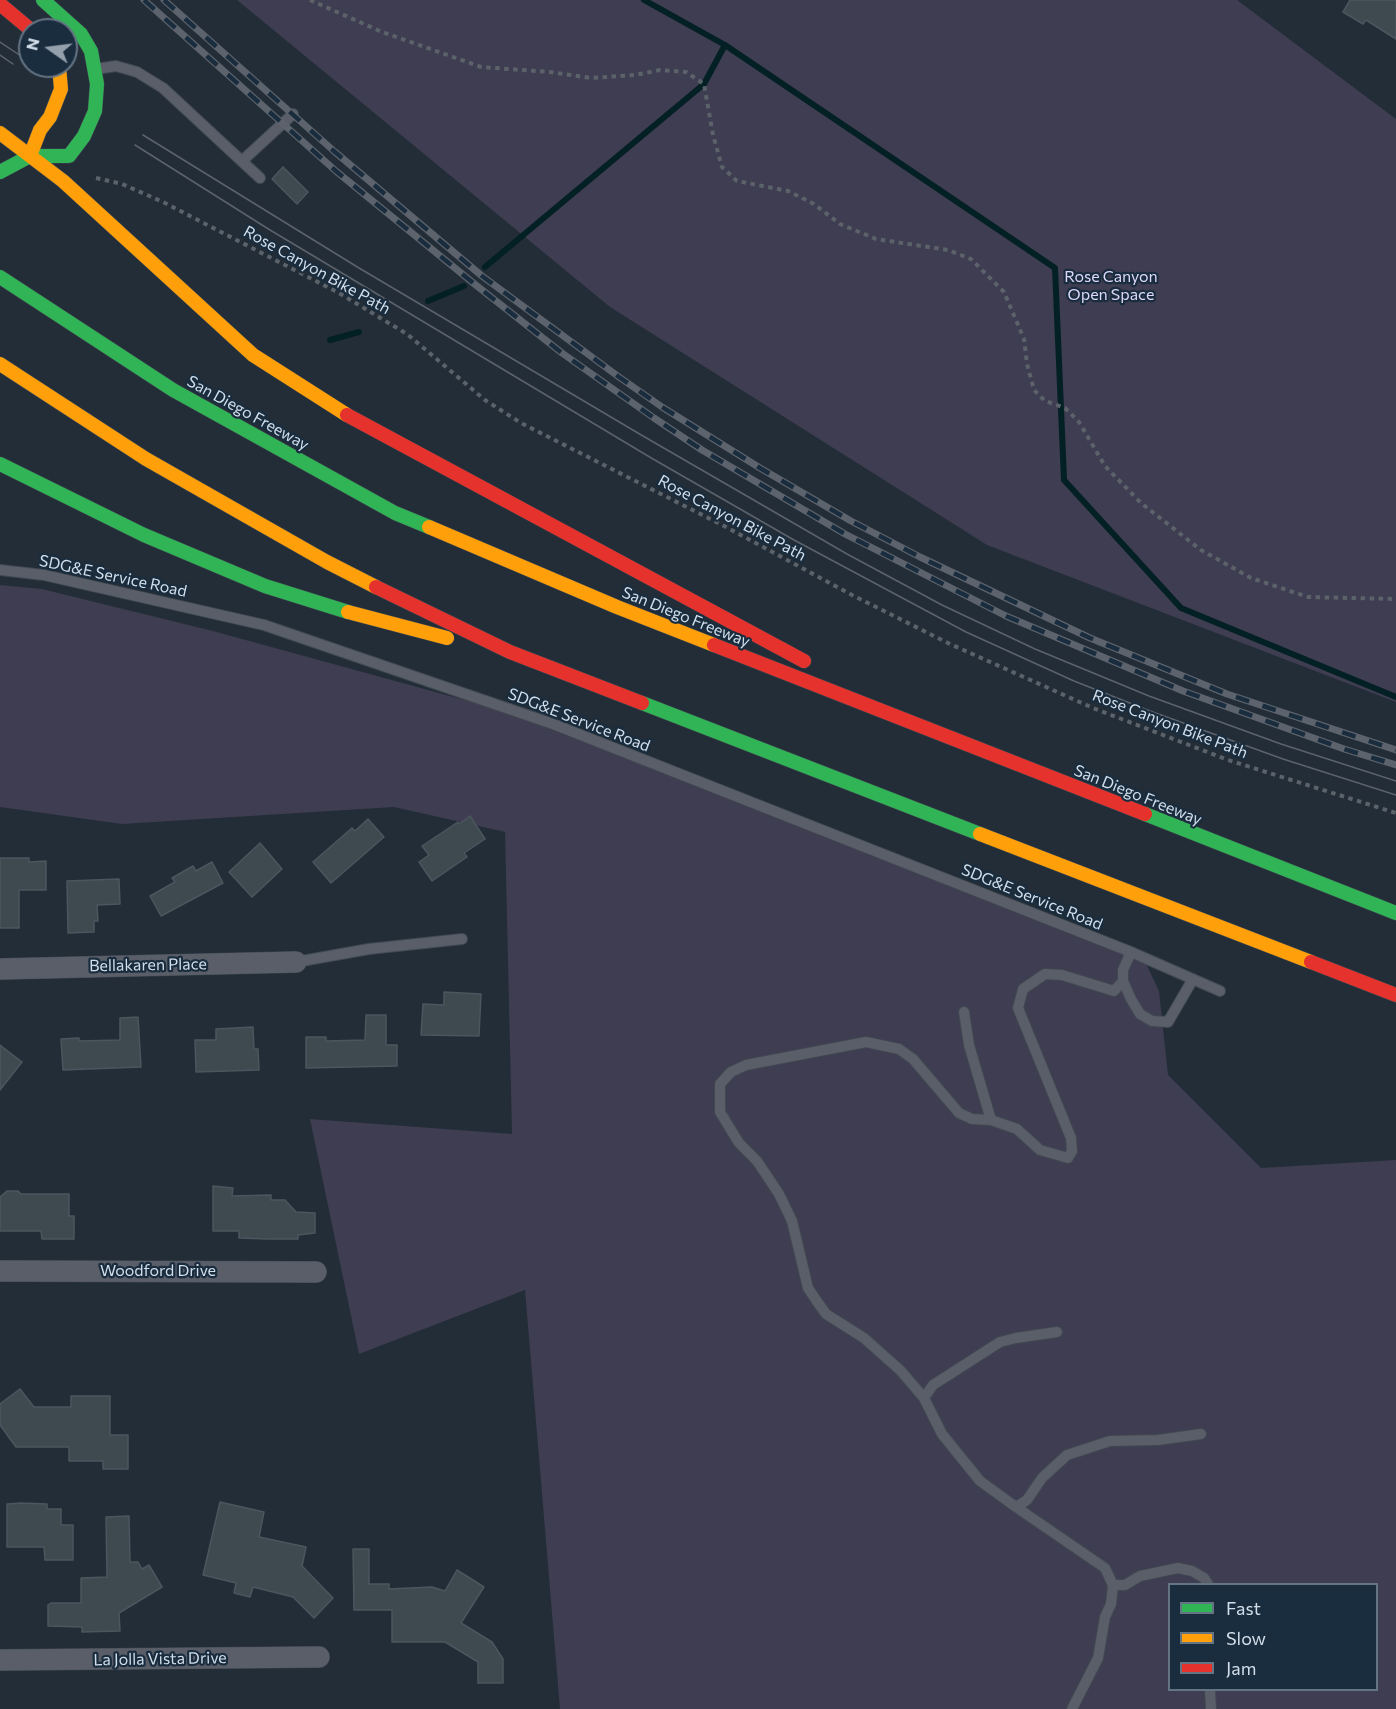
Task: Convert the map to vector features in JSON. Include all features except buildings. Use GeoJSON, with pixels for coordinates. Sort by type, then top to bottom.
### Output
{"type":"FeatureCollection","features":[{"type":"Feature","properties":{"kind":"main road"},"geometry":{"type":"LineString","coordinates":[[0,171],[30,156],[69,156],[84,136],[95,111],[96,69],[91,51],[81,34],[43,0]]}},
{"type":"Feature","properties":{"kind":"main road"},"geometry":{"type":"LineString","coordinates":[[0,4],[18,19]]}},
{"type":"Feature","properties":{"kind":"main road"},"geometry":{"type":"LineString","coordinates":[[30,156],[40,130],[50,117],[62,89],[61,78]]}},
{"type":"Feature","properties":{"kind":"main road"},"geometry":{"type":"LineString","coordinates":[[0,133],[63,181],[253,355],[355,420],[816,667]]}},
{"type":"Feature","properties":{"kind":"main road","name":"San Diego Freeway"},"geometry":{"type":"LineString","coordinates":[[0,278],[173,390],[394,513],[616,607],[1396,912]]}},
{"type":"Feature","properties":{"kind":"main road"},"geometry":{"type":"LineString","coordinates":[[0,364],[146,459],[327,562],[510,652],[1396,995]]}},
{"type":"Feature","properties":{"kind":"main road"},"geometry":{"type":"LineString","coordinates":[[0,464],[144,535],[265,586],[429,634],[510,652]]}},
{"type":"Feature","properties":{"kind":"main road"},"geometry":{"type":"LineString","coordinates":[[870,691],[1125,807]]}},
{"type":"Feature","properties":{"kind":"street","name":"Bellakaren Place"},"geometry":{"type":"LineString","coordinates":[[0,969],[296,962]]}},
{"type":"Feature","properties":{"kind":"street","name":"Woodford Drive"},"geometry":{"type":"LineString","coordinates":[[0,1271],[316,1272]]}},
{"type":"Feature","properties":{"kind":"street","name":"La Jolla Vista Drive"},"geometry":{"type":"LineString","coordinates":[[0,1660],[319,1657]]}},
{"type":"Feature","properties":{"kind":"lane"},"geometry":{"type":"LineString","coordinates":[[96,69],[116,66],[137,72],[163,88],[260,178]]}},
{"type":"Feature","properties":{"kind":"lane"},"geometry":{"type":"LineString","coordinates":[[242,161],[293,114]]}},
{"type":"Feature","properties":{"kind":"lane","name":"SDG&E Service Road"},"geometry":{"type":"LineString","coordinates":[[0,570],[44,575],[264,624],[553,724],[1131,952],[1220,991]]}},
{"type":"Feature","properties":{"kind":"lane"},"geometry":{"type":"LineString","coordinates":[[296,962],[369,949],[462,939]]}},
{"type":"Feature","properties":{"kind":"lane"},"geometry":{"type":"LineString","coordinates":[[1131,952],[1123,970],[1123,981],[1140,1014],[1152,1021],[1168,1022],[1193,979]]}},
{"type":"Feature","properties":{"kind":"lane"},"geometry":{"type":"LineString","coordinates":[[1072,1709],[1098,1658],[1105,1617],[1111,1604],[1113,1585],[1105,1568],[980,1481],[942,1434],[924,1398],[901,1371],[864,1338],[826,1314],[808,1288],[792,1221],[780,1194],[757,1161],[739,1143],[720,1112],[720,1084],[731,1072],[746,1065],[866,1042],[899,1049],[913,1059],[959,1113],[972,1119],[991,1119],[1017,1129],[1040,1150],[1068,1158],[1072,1151],[1071,1138],[1018,1008],[1023,989],[1045,974],[1062,975],[1114,991],[1123,981]]}},
{"type":"Feature","properties":{"kind":"lane"},"geometry":{"type":"LineString","coordinates":[[964,1012],[969,1045],[991,1119]]}},
{"type":"Feature","properties":{"kind":"lane"},"geometry":{"type":"LineString","coordinates":[[924,1398],[933,1385],[1000,1342],[1057,1332]]}},
{"type":"Feature","properties":{"kind":"lane"},"geometry":{"type":"LineString","coordinates":[[1016,1507],[1027,1500],[1042,1478],[1067,1455],[1110,1441],[1158,1440],[1201,1434]]}},
{"type":"Feature","properties":{"kind":"lane"},"geometry":{"type":"LineString","coordinates":[[1113,1585],[1125,1585],[1140,1576],[1178,1568],[1192,1571],[1204,1578],[1207,1583]]}},
{"type":"Feature","properties":{"kind":"lane"},"geometry":{"type":"LineString","coordinates":[[1210,1691],[1210,1709]]}},
{"type":"Feature","properties":{"kind":"path"},"geometry":{"type":"LineString","coordinates":[[310,0],[382,32],[481,67],[550,72],[591,78],[635,75],[660,70],[686,72],[704,84],[713,135],[722,167],[737,181],[788,191],[814,204],[840,224],[876,239],[948,250],[971,259],[1004,292],[1024,339],[1027,364],[1034,390],[1045,401],[1065,408],[1079,422],[1105,466],[1141,502],[1202,550],[1251,578],[1308,597],[1396,599]]}},
{"type":"Feature","properties":{"kind":"path","name":"Rose Canyon Bike Path"},"geometry":{"type":"LineString","coordinates":[[92,177],[122,184],[163,202],[339,293],[407,334],[485,400],[521,423],[726,526],[852,595],[950,644],[1093,708],[1228,760],[1396,813]]}},
{"type":"Feature","properties":{"kind":"green space","name":"Rose Canyon Open Space"},"geometry":{"type":"Polygon","coordinates":[[[237,0],[1237,0],[1396,119],[1396,702],[987,545],[610,307],[237,0]]]}},
{"type":"Feature","properties":{"kind":"green space"},"geometry":{"type":"Polygon","coordinates":[[[0,585],[42,589],[213,631],[501,710],[1143,957],[1159,991],[1168,1075],[1261,1168],[1396,1160],[1396,1709],[560,1709],[525,1290],[359,1354],[310,1119],[512,1134],[505,832],[394,807],[122,824],[0,807],[0,585]]]}},
{"type":"Feature","properties":{"kind":"waterway"},"geometry":{"type":"LineString","coordinates":[[644,0],[725,45],[1055,268],[1064,480],[1181,608],[1396,697]]}},
{"type":"Feature","properties":{"kind":"waterway"},"geometry":{"type":"LineString","coordinates":[[485,267],[704,84],[725,45]]}},
{"type":"Feature","properties":{"kind":"waterway"},"geometry":{"type":"LineString","coordinates":[[428,301],[464,286]]}},
{"type":"Feature","properties":{"kind":"waterway"},"geometry":{"type":"LineString","coordinates":[[330,340],[359,332]]}},
{"type":"Feature","properties":{"kind":"tram line"},"geometry":{"type":"LineString","coordinates":[[0,42],[18,54]]}},
{"type":"Feature","properties":{"kind":"tram line"},"geometry":{"type":"LineString","coordinates":[[0,55],[13,64]]}},
{"type":"Feature","properties":{"kind":"tram line"},"geometry":{"type":"LineString","coordinates":[[143,135],[359,268],[643,436],[847,554],[942,605],[1035,649],[1149,696],[1281,744],[1396,781]]}},
{"type":"Feature","properties":{"kind":"tram line"},"geometry":{"type":"LineString","coordinates":[[135,145],[270,230],[653,459],[794,540],[966,632],[1074,681],[1150,711],[1283,759],[1396,795]]}},
{"type":"Feature","properties":{"kind":"railway"},"geometry":{"type":"LineString","coordinates":[[144,0],[337,172],[477,286],[562,353],[702,450],[845,534],[1006,616],[1183,691],[1344,749],[1396,765]]}},
{"type":"Feature","properties":{"kind":"railway"},"geometry":{"type":"LineString","coordinates":[[164,0],[335,152],[482,276],[662,407],[760,468],[851,521],[920,557],[1090,638],[1227,694],[1396,750]]}},
{"type":"Feature","properties":{"kind":"traffic: fast"},"geometry":{"type":"LineString","coordinates":[[0,172],[30,156],[69,156],[84,136],[95,111],[97,84],[91,51],[81,34],[43,0]]}},
{"type":"Feature","properties":{"kind":"traffic: fast"},"geometry":{"type":"LineString","coordinates":[[0,277],[173,390],[395,513],[429,527]]}},
{"type":"Feature","properties":{"kind":"traffic: fast"},"geometry":{"type":"LineString","coordinates":[[0,464],[144,535],[265,586],[348,612]]}},
{"type":"Feature","properties":{"kind":"traffic: fast"},"geometry":{"type":"LineString","coordinates":[[642,703],[980,834]]}},
{"type":"Feature","properties":{"kind":"traffic: fast"},"geometry":{"type":"LineString","coordinates":[[1145,814],[1396,913]]}},
{"type":"Feature","properties":{"kind":"traffic: slow"},"geometry":{"type":"LineString","coordinates":[[30,156],[40,130],[50,117],[61,89],[60,78]]}},
{"type":"Feature","properties":{"kind":"traffic: slow"},"geometry":{"type":"LineString","coordinates":[[0,133],[63,181],[253,355],[347,415]]}},
{"type":"Feature","properties":{"kind":"traffic: slow"},"geometry":{"type":"LineString","coordinates":[[0,364],[146,459],[327,562],[376,587]]}},
{"type":"Feature","properties":{"kind":"traffic: slow"},"geometry":{"type":"LineString","coordinates":[[429,527],[617,607],[714,645]]}},
{"type":"Feature","properties":{"kind":"traffic: slow"},"geometry":{"type":"LineString","coordinates":[[348,612],[447,638]]}},
{"type":"Feature","properties":{"kind":"traffic: slow"},"geometry":{"type":"LineString","coordinates":[[980,834],[1311,962]]}},
{"type":"Feature","properties":{"kind":"traffic: jam"},"geometry":{"type":"LineString","coordinates":[[0,4],[18,19]]}},
{"type":"Feature","properties":{"kind":"traffic: jam"},"geometry":{"type":"LineString","coordinates":[[347,415],[804,661]]}},
{"type":"Feature","properties":{"kind":"traffic: jam"},"geometry":{"type":"LineString","coordinates":[[376,587],[510,652],[642,703]]}},
{"type":"Feature","properties":{"kind":"traffic: jam"},"geometry":{"type":"LineString","coordinates":[[714,645],[1145,814]]}},
{"type":"Feature","properties":{"kind":"traffic: jam"},"geometry":{"type":"LineString","coordinates":[[1311,962],[1396,995]]}}]}
